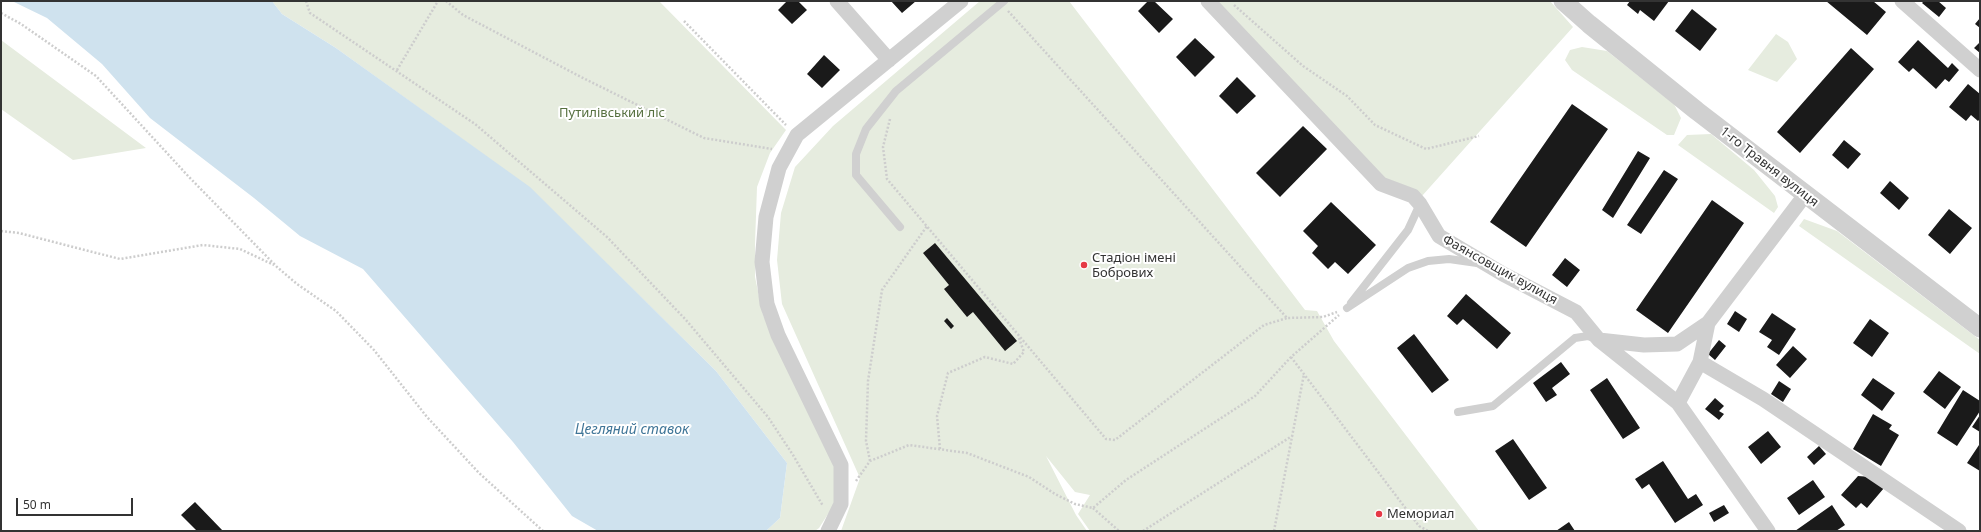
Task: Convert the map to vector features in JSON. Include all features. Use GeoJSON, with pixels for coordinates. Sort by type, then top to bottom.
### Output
{"type":"FeatureCollection","features":[{"type":"Feature","properties":{"kind":"street"},"geometry":{"type":"LineString","coordinates":[[837,1],[889,60]]}},
{"type":"Feature","properties":{"kind":"street"},"geometry":{"type":"LineString","coordinates":[[830,527],[841,504],[841,465],[778,335],[767,304],[762,262],[766,217],[779,168],[796,135],[961,1]]}},
{"type":"Feature","properties":{"kind":"street","name":"Фаянсовщик вулиця"},"geometry":{"type":"LineString","coordinates":[[1208,1],[1381,184],[1413,196],[1420,204],[1439,236],[1503,274],[1576,312],[1599,340],[1678,403],[1768,531]]}},
{"type":"Feature","properties":{"kind":"street","name":"1-го Травня вулиця"},"geometry":{"type":"LineString","coordinates":[[1563,1],[1619,48],[1805,195],[1980,328]]}},
{"type":"Feature","properties":{"kind":"street"},"geometry":{"type":"LineString","coordinates":[[1902,1],[1980,70]]}},
{"type":"Feature","properties":{"kind":"street"},"geometry":{"type":"LineString","coordinates":[[1599,340],[1644,345],[1677,344],[1708,323],[1805,195]]}},
{"type":"Feature","properties":{"kind":"street"},"geometry":{"type":"LineString","coordinates":[[1678,403],[1700,362],[1708,323]]}},
{"type":"Feature","properties":{"kind":"street"},"geometry":{"type":"LineString","coordinates":[[1700,362],[1763,399],[1959,531]]}},
{"type":"Feature","properties":{"kind":"lane"},"geometry":{"type":"LineString","coordinates":[[900,227],[856,175],[856,154],[866,129],[896,91],[1002,2]]}},
{"type":"Feature","properties":{"kind":"lane"},"geometry":{"type":"LineString","coordinates":[[1347,308],[1408,230],[1420,204]]}},
{"type":"Feature","properties":{"kind":"lane"},"geometry":{"type":"LineString","coordinates":[[1347,308],[1408,268],[1428,261],[1449,259],[1474,262],[1503,274]]}},
{"type":"Feature","properties":{"kind":"lane"},"geometry":{"type":"LineString","coordinates":[[1458,412],[1494,406],[1575,338],[1588,336],[1599,340]]}},
{"type":"Feature","properties":{"kind":"path"},"geometry":{"type":"LineString","coordinates":[[306,1],[310,13],[397,70],[475,124],[607,237],[686,320],[768,417],[793,455],[830,527]]}},
{"type":"Feature","properties":{"kind":"path"},"geometry":{"type":"LineString","coordinates":[[397,70],[438,1]]}},
{"type":"Feature","properties":{"kind":"path"},"geometry":{"type":"LineString","coordinates":[[446,1],[470,18],[581,77],[704,138],[787,151]]}},
{"type":"Feature","properties":{"kind":"path"},"geometry":{"type":"LineString","coordinates":[[1228,1],[1239,8],[1303,66],[1347,96],[1375,125],[1426,149],[1479,136]]}},
{"type":"Feature","properties":{"kind":"path"},"geometry":{"type":"LineString","coordinates":[[1002,2],[1287,318]]}},
{"type":"Feature","properties":{"kind":"path"},"geometry":{"type":"LineString","coordinates":[[1,13],[22,24],[96,76],[189,177],[277,267],[297,284],[336,311],[374,350],[427,417],[479,473],[543,531]]}},
{"type":"Feature","properties":{"kind":"path"},"geometry":{"type":"LineString","coordinates":[[684,21],[796,135]]}},
{"type":"Feature","properties":{"kind":"path"},"geometry":{"type":"LineString","coordinates":[[896,91],[883,146],[887,179],[1018,336],[1060,382],[1106,439],[1115,440],[1264,325],[1287,318],[1323,317],[1347,308]]}},
{"type":"Feature","properties":{"kind":"path"},"geometry":{"type":"LineString","coordinates":[[870,461],[866,441],[868,380],[882,290],[927,226]]}},
{"type":"Feature","properties":{"kind":"path"},"geometry":{"type":"LineString","coordinates":[[1,231],[19,233],[120,259],[203,245],[240,249],[277,267]]}},
{"type":"Feature","properties":{"kind":"path"},"geometry":{"type":"LineString","coordinates":[[1093,508],[1126,480],[1255,396],[1291,357],[1330,325]]}},
{"type":"Feature","properties":{"kind":"path"},"geometry":{"type":"LineString","coordinates":[[940,449],[937,416],[948,373],[985,357],[1013,364],[1024,352],[1018,336]]}},
{"type":"Feature","properties":{"kind":"path"},"geometry":{"type":"LineString","coordinates":[[1291,357],[1419,526],[1428,531]]}},
{"type":"Feature","properties":{"kind":"path"},"geometry":{"type":"LineString","coordinates":[[1274,531],[1304,373]]}},
{"type":"Feature","properties":{"kind":"path"},"geometry":{"type":"LineString","coordinates":[[1143,531],[1292,436]]}},
{"type":"Feature","properties":{"kind":"path"},"geometry":{"type":"LineString","coordinates":[[841,504],[870,461],[909,445],[967,453],[1029,477],[1055,494],[1075,504],[1093,508],[1119,531]]}},
{"type":"Feature","properties":{"kind":"green space","name":"Путилівський ліс"},"geometry":{"type":"Polygon","coordinates":[[[272,1],[659,1],[786,130],[770,153],[757,187],[755,277],[763,315],[838,463],[839,497],[819,528],[815,531],[766,531],[780,518],[787,463],[716,371],[530,188],[336,48],[282,14],[272,1]]]}},
{"type":"Feature","properties":{"kind":"green space"},"geometry":{"type":"Polygon","coordinates":[[[980,1],[1069,1],[1305,310],[1317,311],[1334,341],[1479,531],[1090,531],[1078,514],[1090,495],[1075,492],[1046,456],[1076,515],[1087,531],[841,531],[860,478],[782,304],[777,260],[781,213],[795,167],[833,126],[980,1]]]}},
{"type":"Feature","properties":{"kind":"green space"},"geometry":{"type":"Polygon","coordinates":[[[1211,1],[1550,1],[1573,27],[1422,196],[1381,183],[1211,1]]]}},
{"type":"Feature","properties":{"kind":"green space"},"geometry":{"type":"Polygon","coordinates":[[[1776,34],[1788,42],[1797,59],[1777,82],[1748,70],[1776,34]]]}},
{"type":"Feature","properties":{"kind":"green space"},"geometry":{"type":"Polygon","coordinates":[[[1,40],[146,148],[73,160],[1,109],[1,40]]]}},
{"type":"Feature","properties":{"kind":"green space"},"geometry":{"type":"Polygon","coordinates":[[[1582,47],[1607,51],[1674,104],[1681,118],[1674,135],[1667,135],[1572,70],[1565,60],[1570,50],[1582,47]]]}},
{"type":"Feature","properties":{"kind":"green space"},"geometry":{"type":"Polygon","coordinates":[[[1711,134],[1754,170],[1775,196],[1778,207],[1774,213],[1678,145],[1687,135],[1711,134]]]}},
{"type":"Feature","properties":{"kind":"green space"},"geometry":{"type":"Polygon","coordinates":[[[1804,219],[1837,231],[1980,340],[1980,354],[1799,226],[1804,219]]]}},
{"type":"Feature","properties":{"kind":"water","name":"Цегляний ставок"},"geometry":{"type":"Polygon","coordinates":[[[12,1],[272,1],[282,14],[336,48],[530,187],[716,371],[787,463],[780,518],[766,531],[598,531],[572,516],[513,442],[363,269],[300,236],[254,198],[150,118],[102,64],[47,18],[12,1]]]}},
{"type":"Feature","properties":{"kind":"building"},"geometry":{"type":"Polygon","coordinates":[[[787,1],[798,1],[807,10],[792,24],[778,10],[787,1]]]}},
{"type":"Feature","properties":{"kind":"building"},"geometry":{"type":"Polygon","coordinates":[[[891,1],[916,1],[902,13],[891,1]]]}},
{"type":"Feature","properties":{"kind":"building"},"geometry":{"type":"Polygon","coordinates":[[[1148,1],[1154,1],[1173,19],[1159,33],[1138,11],[1148,1]]]}},
{"type":"Feature","properties":{"kind":"building"},"geometry":{"type":"Polygon","coordinates":[[[1630,1],[1669,1],[1654,21],[1640,10],[1638,14],[1627,5],[1630,1]]]}},
{"type":"Feature","properties":{"kind":"building"},"geometry":{"type":"Polygon","coordinates":[[[1826,1],[1873,1],[1886,12],[1867,35],[1826,1]]]}},
{"type":"Feature","properties":{"kind":"building"},"geometry":{"type":"Polygon","coordinates":[[[1924,1],[1938,1],[1946,8],[1939,17],[1922,3],[1924,1]]]}},
{"type":"Feature","properties":{"kind":"building"},"geometry":{"type":"Polygon","coordinates":[[[1692,9],[1717,29],[1700,51],[1675,31],[1692,9]]]}},
{"type":"Feature","properties":{"kind":"building"},"geometry":{"type":"Polygon","coordinates":[[[1980,18],[1980,28],[1975,24],[1980,18]]]}},
{"type":"Feature","properties":{"kind":"building"},"geometry":{"type":"Polygon","coordinates":[[[1195,38],[1215,57],[1195,77],[1176,57],[1195,38]]]}},
{"type":"Feature","properties":{"kind":"building"},"geometry":{"type":"Polygon","coordinates":[[[1918,40],[1948,68],[1952,63],[1959,70],[1949,82],[1945,79],[1936,89],[1913,68],[1909,72],[1898,62],[1918,40]]]}},
{"type":"Feature","properties":{"kind":"building"},"geometry":{"type":"Polygon","coordinates":[[[1980,42],[1980,53],[1974,48],[1980,42]]]}},
{"type":"Feature","properties":{"kind":"building"},"geometry":{"type":"Polygon","coordinates":[[[1851,48],[1874,69],[1800,153],[1777,132],[1851,48]]]}},
{"type":"Feature","properties":{"kind":"building"},"geometry":{"type":"Polygon","coordinates":[[[824,55],[840,70],[822,88],[807,74],[824,55]]]}},
{"type":"Feature","properties":{"kind":"building"},"geometry":{"type":"Polygon","coordinates":[[[1237,77],[1256,96],[1237,114],[1219,96],[1237,77]]]}},
{"type":"Feature","properties":{"kind":"building"},"geometry":{"type":"Polygon","coordinates":[[[1968,84],[1980,94],[1980,119],[1978,121],[1971,115],[1966,121],[1949,107],[1968,84]]]}},
{"type":"Feature","properties":{"kind":"building"},"geometry":{"type":"Polygon","coordinates":[[[1572,104],[1608,129],[1526,247],[1490,222],[1572,104]]]}},
{"type":"Feature","properties":{"kind":"building"},"geometry":{"type":"Polygon","coordinates":[[[1303,126],[1327,149],[1280,197],[1256,173],[1303,126]]]}},
{"type":"Feature","properties":{"kind":"building"},"geometry":{"type":"Polygon","coordinates":[[[1844,140],[1861,154],[1848,169],[1832,155],[1844,140]]]}},
{"type":"Feature","properties":{"kind":"building"},"geometry":{"type":"Polygon","coordinates":[[[1638,151],[1650,158],[1613,218],[1602,210],[1638,151]]]}},
{"type":"Feature","properties":{"kind":"building"},"geometry":{"type":"Polygon","coordinates":[[[1664,170],[1678,179],[1641,234],[1627,225],[1664,170]]]}},
{"type":"Feature","properties":{"kind":"building"},"geometry":{"type":"Polygon","coordinates":[[[1890,181],[1909,198],[1899,210],[1880,193],[1890,181]]]}},
{"type":"Feature","properties":{"kind":"building"},"geometry":{"type":"Polygon","coordinates":[[[1712,200],[1744,223],[1668,333],[1636,310],[1712,200]]]}},
{"type":"Feature","properties":{"kind":"building"},"geometry":{"type":"Polygon","coordinates":[[[1331,202],[1376,245],[1348,274],[1335,262],[1328,269],[1312,253],[1318,246],[1303,231],[1331,202]]]}},
{"type":"Feature","properties":{"kind":"building"},"geometry":{"type":"Polygon","coordinates":[[[1949,209],[1972,228],[1950,254],[1928,235],[1949,209]]]}},
{"type":"Feature","properties":{"kind":"building"},"geometry":{"type":"Polygon","coordinates":[[[935,243],[1017,341],[1005,351],[973,312],[967,317],[944,289],[949,285],[923,253],[935,243]]]}},
{"type":"Feature","properties":{"kind":"building"},"geometry":{"type":"Polygon","coordinates":[[[1565,258],[1580,270],[1567,287],[1552,275],[1565,258]]]}},
{"type":"Feature","properties":{"kind":"building"},"geometry":{"type":"Polygon","coordinates":[[[1466,294],[1511,333],[1497,349],[1463,319],[1457,325],[1447,316],[1466,294]]]}},
{"type":"Feature","properties":{"kind":"building"},"geometry":{"type":"Polygon","coordinates":[[[1735,311],[1747,319],[1739,332],[1727,324],[1735,311]]]}},
{"type":"Feature","properties":{"kind":"building"},"geometry":{"type":"Polygon","coordinates":[[[1772,313],[1796,329],[1779,355],[1767,347],[1772,340],[1759,332],[1772,313]]]}},
{"type":"Feature","properties":{"kind":"building"},"geometry":{"type":"Polygon","coordinates":[[[947,318],[954,326],[951,329],[944,321],[947,318]]]}},
{"type":"Feature","properties":{"kind":"building"},"geometry":{"type":"Polygon","coordinates":[[[1870,319],[1889,333],[1872,357],[1853,343],[1870,319]]]}},
{"type":"Feature","properties":{"kind":"building"},"geometry":{"type":"Polygon","coordinates":[[[1414,334],[1449,380],[1432,393],[1397,348],[1414,334]]]}},
{"type":"Feature","properties":{"kind":"building"},"geometry":{"type":"Polygon","coordinates":[[[1719,340],[1726,346],[1715,360],[1708,354],[1719,340]]]}},
{"type":"Feature","properties":{"kind":"building"},"geometry":{"type":"Polygon","coordinates":[[[1793,346],[1807,359],[1790,378],[1776,365],[1793,346]]]}},
{"type":"Feature","properties":{"kind":"building"},"geometry":{"type":"Polygon","coordinates":[[[1561,362],[1570,374],[1552,388],[1557,395],[1546,402],[1533,383],[1561,362]]]}},
{"type":"Feature","properties":{"kind":"building"},"geometry":{"type":"Polygon","coordinates":[[[1939,371],[1961,387],[1945,409],[1923,392],[1939,371]]]}},
{"type":"Feature","properties":{"kind":"building"},"geometry":{"type":"Polygon","coordinates":[[[1607,378],[1640,428],[1623,439],[1590,390],[1607,378]]]}},
{"type":"Feature","properties":{"kind":"building"},"geometry":{"type":"Polygon","coordinates":[[[1873,378],[1895,393],[1882,411],[1861,395],[1873,378]]]}},
{"type":"Feature","properties":{"kind":"building"},"geometry":{"type":"Polygon","coordinates":[[[1779,381],[1791,389],[1783,402],[1771,394],[1779,381]]]}},
{"type":"Feature","properties":{"kind":"building"},"geometry":{"type":"Polygon","coordinates":[[[1963,390],[1980,401],[1980,411],[1957,446],[1937,433],[1963,390]]]}},
{"type":"Feature","properties":{"kind":"building"},"geometry":{"type":"Polygon","coordinates":[[[1715,398],[1724,406],[1719,411],[1724,414],[1719,420],[1705,409],[1715,398]]]}},
{"type":"Feature","properties":{"kind":"building"},"geometry":{"type":"Polygon","coordinates":[[[1873,414],[1892,425],[1889,429],[1899,435],[1881,466],[1853,449],[1873,414]]]}},
{"type":"Feature","properties":{"kind":"building"},"geometry":{"type":"Polygon","coordinates":[[[1980,415],[1980,432],[1972,427],[1980,415]]]}},
{"type":"Feature","properties":{"kind":"building"},"geometry":{"type":"Polygon","coordinates":[[[1768,431],[1781,447],[1761,464],[1748,447],[1768,431]]]}},
{"type":"Feature","properties":{"kind":"building"},"geometry":{"type":"Polygon","coordinates":[[[1513,439],[1547,488],[1529,500],[1495,451],[1513,439]]]}},
{"type":"Feature","properties":{"kind":"building"},"geometry":{"type":"Polygon","coordinates":[[[1979,445],[1980,446],[1980,471],[1967,463],[1979,445]]]}},
{"type":"Feature","properties":{"kind":"building"},"geometry":{"type":"Polygon","coordinates":[[[1819,446],[1826,454],[1814,465],[1807,457],[1819,446]]]}},
{"type":"Feature","properties":{"kind":"building"},"geometry":{"type":"Polygon","coordinates":[[[1663,461],[1688,499],[1696,494],[1703,505],[1675,523],[1649,484],[1642,489],[1635,479],[1663,461]]]}},
{"type":"Feature","properties":{"kind":"building"},"geometry":{"type":"Polygon","coordinates":[[[1858,476],[1871,477],[1884,488],[1867,508],[1861,503],[1856,508],[1841,495],[1858,476]]]}},
{"type":"Feature","properties":{"kind":"building"},"geometry":{"type":"Polygon","coordinates":[[[1813,480],[1825,497],[1799,515],[1787,498],[1813,480]]]}},
{"type":"Feature","properties":{"kind":"building"},"geometry":{"type":"Polygon","coordinates":[[[195,502],[223,531],[197,531],[181,515],[195,502]]]}},
{"type":"Feature","properties":{"kind":"building"},"geometry":{"type":"Polygon","coordinates":[[[1724,505],[1729,513],[1714,522],[1709,513],[1724,505]]]}},
{"type":"Feature","properties":{"kind":"building"},"geometry":{"type":"Polygon","coordinates":[[[1832,505],[1845,525],[1836,531],[1795,531],[1832,505]]]}},
{"type":"Feature","properties":{"kind":"building"},"geometry":{"type":"Polygon","coordinates":[[[1569,522],[1575,531],[1556,531],[1569,522]]]}},
{"type":"Feature","properties":{"kind":"place","name":"Стадіон імені Бобрових"},"geometry":{"type":"Point","coordinates":[1084,265]}},
{"type":"Feature","properties":{"kind":"place","name":"Мемориал"},"geometry":{"type":"Point","coordinates":[1379,514]}}]}
